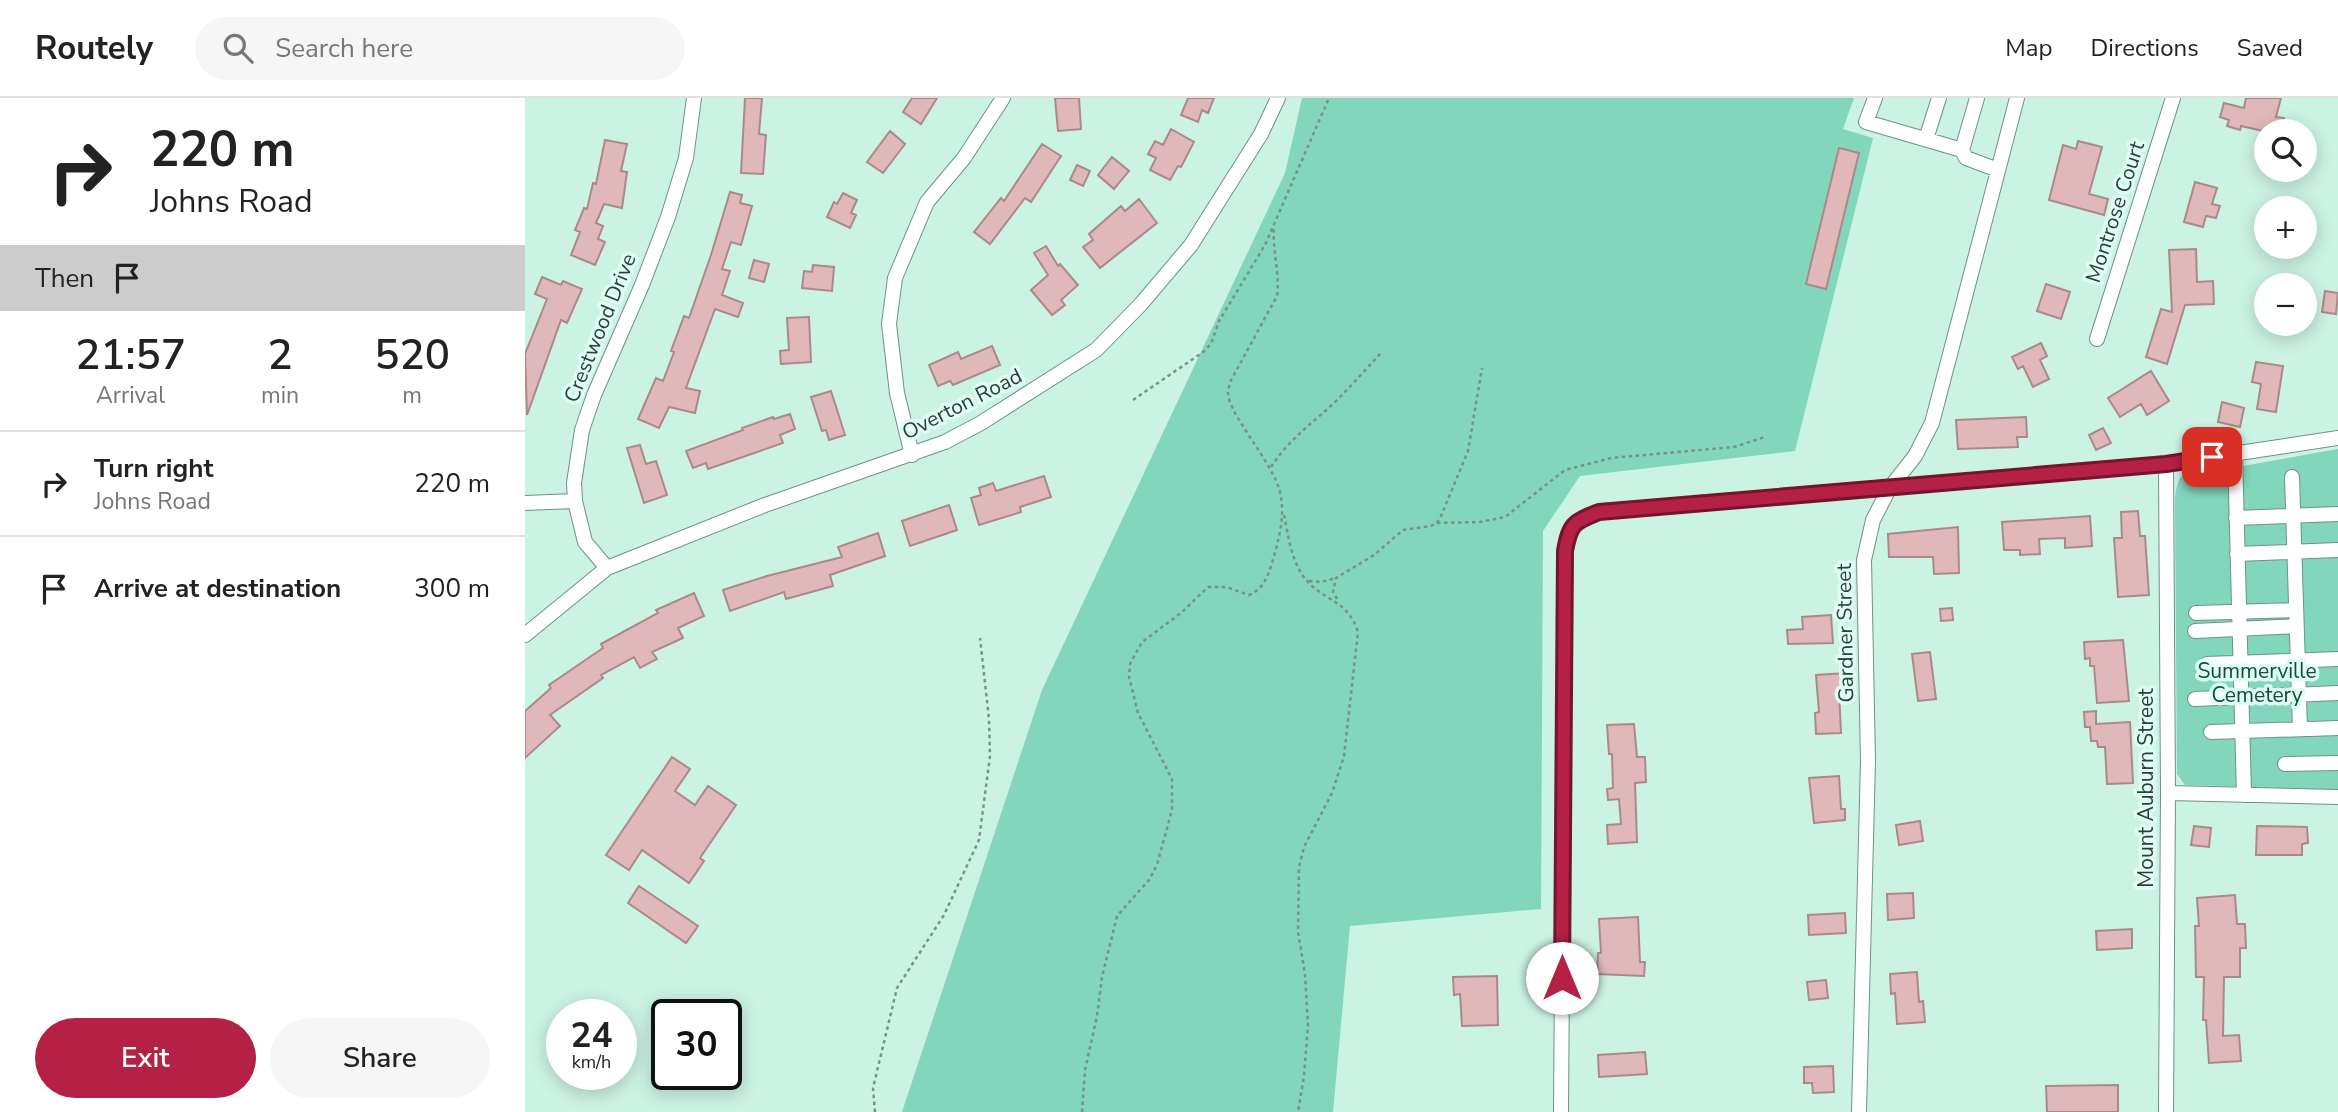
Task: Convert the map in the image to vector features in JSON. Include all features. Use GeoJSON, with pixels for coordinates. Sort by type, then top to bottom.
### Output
{"type":"FeatureCollection","features":[{"type":"Feature","properties":{"kind":"street","name":"Crestwood Drive"},"geometry":{"type":"LineString","coordinates":[[607,568],[585,542],[575,501],[574,483],[582,430],[668,217],[686,158],[694,98]]}},
{"type":"Feature","properties":{"kind":"street"},"geometry":{"type":"LineString","coordinates":[[912,455],[897,393],[889,324],[895,278],[927,202],[964,158],[1003,98]]}},
{"type":"Feature","properties":{"kind":"street","name":"Overton Road"},"geometry":{"type":"LineString","coordinates":[[525,635],[607,568],[765,505],[912,455],[981,423],[1096,350],[1141,304],[1191,245],[1261,134],[1278,98]]}},
{"type":"Feature","properties":{"kind":"street"},"geometry":{"type":"LineString","coordinates":[[1875,98],[1866,122],[1962,150]]}},
{"type":"Feature","properties":{"kind":"street"},"geometry":{"type":"LineString","coordinates":[[1926,139],[1939,98]]}},
{"type":"Feature","properties":{"kind":"street"},"geometry":{"type":"LineString","coordinates":[[1977,98],[1962,150],[1966,158],[1998,170]]}},
{"type":"Feature","properties":{"kind":"street","name":"Gardner Street"},"geometry":{"type":"LineString","coordinates":[[1859,1112],[1868,761],[1864,560],[1873,520],[1889,489],[1915,456],[1932,423],[2017,98]]}},
{"type":"Feature","properties":{"kind":"street","name":"Montrose Court"},"geometry":{"type":"LineString","coordinates":[[2097,339],[2173,98]]}},
{"type":"Feature","properties":{"kind":"street"},"geometry":{"type":"LineString","coordinates":[[1561,1112],[1565,551],[1568,535],[1576,521],[1599,512],[2166,464],[2338,438]]}},
{"type":"Feature","properties":{"kind":"street"},"geometry":{"type":"LineString","coordinates":[[2235,454],[2244,795]]}},
{"type":"Feature","properties":{"kind":"street","name":"Mount Auburn Street"},"geometry":{"type":"LineString","coordinates":[[2166,464],[2166,1112]]}},
{"type":"Feature","properties":{"kind":"street"},"geometry":{"type":"LineString","coordinates":[[2292,477],[2300,729]]}},
{"type":"Feature","properties":{"kind":"street"},"geometry":{"type":"LineString","coordinates":[[525,503],[575,501]]}},
{"type":"Feature","properties":{"kind":"street"},"geometry":{"type":"LineString","coordinates":[[2237,519],[2338,514]]}},
{"type":"Feature","properties":{"kind":"street"},"geometry":{"type":"LineString","coordinates":[[2237,554],[2338,550]]}},
{"type":"Feature","properties":{"kind":"street"},"geometry":{"type":"LineString","coordinates":[[2196,613],[2295,610]]}},
{"type":"Feature","properties":{"kind":"street"},"geometry":{"type":"LineString","coordinates":[[2195,631],[2296,626]]}},
{"type":"Feature","properties":{"kind":"street"},"geometry":{"type":"LineString","coordinates":[[2207,664],[2338,659]]}},
{"type":"Feature","properties":{"kind":"street"},"geometry":{"type":"LineString","coordinates":[[2195,698],[2338,693]]}},
{"type":"Feature","properties":{"kind":"street"},"geometry":{"type":"LineString","coordinates":[[2211,732],[2338,728]]}},
{"type":"Feature","properties":{"kind":"street"},"geometry":{"type":"LineString","coordinates":[[2285,764],[2338,763]]}},
{"type":"Feature","properties":{"kind":"street"},"geometry":{"type":"LineString","coordinates":[[2168,793],[2338,797]]}},
{"type":"Feature","properties":{"kind":"path"},"geometry":{"type":"LineString","coordinates":[[1133,400],[1206,350],[1212,341],[1219,321],[1273,226],[1329,98]]}},
{"type":"Feature","properties":{"kind":"path"},"geometry":{"type":"LineString","coordinates":[[1273,226],[1273,247],[1279,283],[1277,296],[1230,382],[1227,393],[1239,419],[1271,467],[1280,492],[1293,556],[1309,581],[1339,602]]}},
{"type":"Feature","properties":{"kind":"path"},"geometry":{"type":"LineString","coordinates":[[1271,467],[1301,430],[1336,401],[1382,352]]}},
{"type":"Feature","properties":{"kind":"path"},"geometry":{"type":"LineString","coordinates":[[1437,523],[1468,451],[1482,368]]}},
{"type":"Feature","properties":{"kind":"path"},"geometry":{"type":"LineString","coordinates":[[1309,581],[1321,582],[1336,578],[1374,555],[1403,530],[1437,523],[1480,522],[1505,517],[1565,470],[1611,458],[1734,447],[1765,437]]}},
{"type":"Feature","properties":{"kind":"path"},"geometry":{"type":"LineString","coordinates":[[1082,1112],[1085,1070],[1102,977],[1117,916],[1149,880],[1157,865],[1172,810],[1172,779],[1138,713],[1129,677],[1130,664],[1142,642],[1181,613],[1207,587],[1226,587],[1249,595],[1258,591],[1269,570],[1281,527],[1282,509]]}},
{"type":"Feature","properties":{"kind":"path"},"geometry":{"type":"LineString","coordinates":[[1298,1112],[1308,1025],[1305,974],[1298,932],[1299,867],[1304,847],[1332,793],[1344,756],[1358,645],[1355,622],[1333,592],[1336,578]]}},
{"type":"Feature","properties":{"kind":"path"},"geometry":{"type":"LineString","coordinates":[[875,1112],[873,1088],[897,988],[944,915],[979,841],[991,756],[980,639]]}},
{"type":"Feature","properties":{"kind":"green space"},"geometry":{"type":"Polygon","coordinates":[[[1302,98],[1854,98],[1843,129],[1873,138],[1795,451],[1580,476],[1543,531],[1541,909],[1350,926],[1333,1112],[902,1112],[1042,690],[1285,173],[1302,98]]]}},
{"type":"Feature","properties":{"kind":"green space","name":"Summerville Cemetery"},"geometry":{"type":"Polygon","coordinates":[[[2338,449],[2338,790],[2185,785],[2177,774],[2175,504],[2179,481],[2181,477],[2338,449]]]}},
{"type":"Feature","properties":{"kind":"building"},"geometry":{"type":"Polygon","coordinates":[[[745,98],[762,98],[759,134],[766,135],[763,174],[741,173],[745,98]]]}},
{"type":"Feature","properties":{"kind":"building"},"geometry":{"type":"Polygon","coordinates":[[[912,98],[937,98],[921,124],[903,112],[912,98]]]}},
{"type":"Feature","properties":{"kind":"building"},"geometry":{"type":"Polygon","coordinates":[[[1055,98],[1079,98],[1081,129],[1058,131],[1055,98]]]}},
{"type":"Feature","properties":{"kind":"building"},"geometry":{"type":"Polygon","coordinates":[[[1188,98],[1214,98],[1208,113],[1202,110],[1198,122],[1181,115],[1188,98]]]}},
{"type":"Feature","properties":{"kind":"building"},"geometry":{"type":"Polygon","coordinates":[[[2246,98],[2281,98],[2276,117],[2284,118],[2254,119],[2254,129],[2241,126],[2240,130],[2227,126],[2229,120],[2220,117],[2224,103],[2244,108],[2246,98]]]}},
{"type":"Feature","properties":{"kind":"building"},"geometry":{"type":"Polygon","coordinates":[[[1171,129],[1194,142],[1181,167],[1178,166],[1170,180],[1150,170],[1156,158],[1148,154],[1155,141],[1163,145],[1171,129]]]}},
{"type":"Feature","properties":{"kind":"building"},"geometry":{"type":"Polygon","coordinates":[[[890,131],[905,144],[883,173],[867,162],[890,131]]]}},
{"type":"Feature","properties":{"kind":"building"},"geometry":{"type":"Polygon","coordinates":[[[605,140],[627,144],[621,171],[627,172],[622,208],[604,204],[596,223],[603,226],[598,239],[605,242],[595,265],[571,255],[580,232],[575,230],[584,208],[587,209],[593,183],[596,184],[605,140]]]}},
{"type":"Feature","properties":{"kind":"building"},"geometry":{"type":"Polygon","coordinates":[[[2078,141],[2102,147],[2089,194],[2108,199],[2104,215],[2049,200],[2063,145],[2076,149],[2078,141]]]}},
{"type":"Feature","properties":{"kind":"building"},"geometry":{"type":"Polygon","coordinates":[[[1042,144],[1061,156],[1031,202],[1025,198],[990,244],[974,232],[1001,198],[1004,201],[1042,144]]]}},
{"type":"Feature","properties":{"kind":"building"},"geometry":{"type":"Polygon","coordinates":[[[1839,148],[1859,153],[1826,289],[1806,284],[1839,148]]]}},
{"type":"Feature","properties":{"kind":"building"},"geometry":{"type":"Polygon","coordinates":[[[1112,157],[1129,171],[1114,189],[1098,175],[1112,157]]]}},
{"type":"Feature","properties":{"kind":"building"},"geometry":{"type":"Polygon","coordinates":[[[1077,165],[1090,171],[1083,186],[1070,180],[1077,165]]]}},
{"type":"Feature","properties":{"kind":"building"},"geometry":{"type":"Polygon","coordinates":[[[2195,182],[2217,188],[2212,204],[2220,206],[2216,218],[2206,216],[2203,227],[2184,222],[2195,182]]]}},
{"type":"Feature","properties":{"kind":"building"},"geometry":{"type":"Polygon","coordinates":[[[730,192],[742,195],[740,203],[752,206],[741,245],[731,242],[722,269],[730,271],[722,295],[743,303],[738,317],[715,309],[686,388],[700,391],[695,413],[669,407],[659,428],[638,419],[656,378],[663,381],[684,316],[689,318],[730,192]]]}},
{"type":"Feature","properties":{"kind":"building"},"geometry":{"type":"Polygon","coordinates":[[[843,193],[857,200],[851,213],[856,215],[850,228],[827,217],[834,202],[837,204],[843,193]]]}},
{"type":"Feature","properties":{"kind":"building"},"geometry":{"type":"Polygon","coordinates":[[[1139,199],[1157,223],[1100,268],[1083,247],[1093,240],[1089,234],[1121,206],[1125,211],[1139,199]]]}},
{"type":"Feature","properties":{"kind":"building"},"geometry":{"type":"Polygon","coordinates":[[[1046,246],[1058,266],[1060,264],[1078,285],[1061,300],[1065,305],[1052,315],[1031,290],[1048,275],[1034,253],[1046,246]]]}},
{"type":"Feature","properties":{"kind":"building"},"geometry":{"type":"Polygon","coordinates":[[[2196,249],[2197,282],[2213,281],[2214,304],[2185,305],[2167,364],[2146,357],[2161,309],[2172,312],[2169,250],[2196,249]]]}},
{"type":"Feature","properties":{"kind":"building"},"geometry":{"type":"Polygon","coordinates":[[[754,260],[769,264],[764,282],[749,278],[754,260]]]}},
{"type":"Feature","properties":{"kind":"building"},"geometry":{"type":"Polygon","coordinates":[[[813,265],[834,267],[832,291],[802,288],[804,271],[812,272],[813,265]]]}},
{"type":"Feature","properties":{"kind":"building"},"geometry":{"type":"Polygon","coordinates":[[[542,277],[561,285],[563,281],[582,289],[567,323],[561,320],[527,415],[525,354],[547,299],[535,294],[542,277]]]}},
{"type":"Feature","properties":{"kind":"building"},"geometry":{"type":"Polygon","coordinates":[[[2046,284],[2070,292],[2061,319],[2037,311],[2046,284]]]}},
{"type":"Feature","properties":{"kind":"building"},"geometry":{"type":"Polygon","coordinates":[[[2325,291],[2338,293],[2336,314],[2322,312],[2325,291]]]}},
{"type":"Feature","properties":{"kind":"building"},"geometry":{"type":"Polygon","coordinates":[[[809,317],[811,362],[781,364],[780,351],[789,350],[787,318],[809,317]]]}},
{"type":"Feature","properties":{"kind":"building"},"geometry":{"type":"Polygon","coordinates":[[[2041,343],[2047,356],[2040,360],[2049,379],[2033,387],[2023,366],[2018,369],[2012,357],[2041,343]]]}},
{"type":"Feature","properties":{"kind":"building"},"geometry":{"type":"Polygon","coordinates":[[[992,346],[1000,365],[953,385],[950,381],[938,386],[929,365],[958,352],[961,359],[992,346]]]}},
{"type":"Feature","properties":{"kind":"building"},"geometry":{"type":"Polygon","coordinates":[[[2256,362],[2283,366],[2276,412],[2257,409],[2261,384],[2252,382],[2256,362]]]}},
{"type":"Feature","properties":{"kind":"building"},"geometry":{"type":"Polygon","coordinates":[[[2151,371],[2169,401],[2147,415],[2141,404],[2120,417],[2108,398],[2151,371]]]}},
{"type":"Feature","properties":{"kind":"building"},"geometry":{"type":"Polygon","coordinates":[[[831,391],[845,435],[829,440],[826,430],[822,431],[811,397],[831,391]]]}},
{"type":"Feature","properties":{"kind":"building"},"geometry":{"type":"Polygon","coordinates":[[[2222,402],[2244,408],[2240,427],[2218,422],[2222,402]]]}},
{"type":"Feature","properties":{"kind":"building"},"geometry":{"type":"Polygon","coordinates":[[[790,414],[795,429],[780,435],[783,443],[708,469],[706,463],[693,468],[686,451],[743,430],[742,428],[790,414]]]}},
{"type":"Feature","properties":{"kind":"building"},"geometry":{"type":"Polygon","coordinates":[[[2026,417],[2027,437],[2017,437],[2018,447],[1958,449],[1956,420],[2026,417]]]}},
{"type":"Feature","properties":{"kind":"building"},"geometry":{"type":"Polygon","coordinates":[[[2103,428],[2111,443],[2096,450],[2089,435],[2103,428]]]}},
{"type":"Feature","properties":{"kind":"building"},"geometry":{"type":"Polygon","coordinates":[[[640,445],[646,464],[656,461],[667,495],[644,503],[627,448],[640,445]]]}},
{"type":"Feature","properties":{"kind":"building"},"geometry":{"type":"Polygon","coordinates":[[[1044,476],[1051,497],[1020,507],[1021,512],[979,525],[971,498],[981,495],[979,488],[993,483],[996,491],[1044,476]]]}},
{"type":"Feature","properties":{"kind":"building"},"geometry":{"type":"Polygon","coordinates":[[[949,505],[957,530],[910,546],[902,521],[949,505]]]}},
{"type":"Feature","properties":{"kind":"building"},"geometry":{"type":"Polygon","coordinates":[[[2138,511],[2140,536],[2145,536],[2149,595],[2118,597],[2114,538],[2122,538],[2121,512],[2138,511]]]}},
{"type":"Feature","properties":{"kind":"building"},"geometry":{"type":"Polygon","coordinates":[[[2090,516],[2092,546],[2065,548],[2065,538],[2039,539],[2040,554],[2020,555],[2020,550],[2004,550],[2002,522],[2090,516]]]}},
{"type":"Feature","properties":{"kind":"building"},"geometry":{"type":"Polygon","coordinates":[[[1958,527],[1959,573],[1934,574],[1933,557],[1889,557],[1888,534],[1958,527]]]}},
{"type":"Feature","properties":{"kind":"building"},"geometry":{"type":"Polygon","coordinates":[[[878,533],[885,556],[830,575],[833,586],[786,599],[784,592],[730,611],[723,590],[842,557],[838,547],[878,533]]]}},
{"type":"Feature","properties":{"kind":"building"},"geometry":{"type":"Polygon","coordinates":[[[694,593],[704,616],[678,628],[683,638],[652,652],[657,659],[640,668],[634,657],[601,675],[603,678],[550,715],[560,726],[525,758],[525,711],[551,688],[549,685],[603,648],[601,644],[658,613],[656,610],[694,593]]]}},
{"type":"Feature","properties":{"kind":"building"},"geometry":{"type":"Polygon","coordinates":[[[1952,608],[1953,620],[1941,621],[1940,609],[1952,608]]]}},
{"type":"Feature","properties":{"kind":"building"},"geometry":{"type":"Polygon","coordinates":[[[1831,615],[1833,643],[1788,644],[1787,630],[1803,629],[1802,617],[1831,615]]]}},
{"type":"Feature","properties":{"kind":"building"},"geometry":{"type":"Polygon","coordinates":[[[2123,640],[2129,701],[2097,703],[2094,666],[2090,666],[2090,658],[2085,659],[2084,642],[2123,640]]]}},
{"type":"Feature","properties":{"kind":"building"},"geometry":{"type":"Polygon","coordinates":[[[1930,652],[1936,699],[1918,701],[1912,654],[1930,652]]]}},
{"type":"Feature","properties":{"kind":"building"},"geometry":{"type":"Polygon","coordinates":[[[1846,673],[1847,690],[1839,691],[1841,733],[1816,734],[1815,713],[1819,712],[1816,675],[1846,673]]]}},
{"type":"Feature","properties":{"kind":"building"},"geometry":{"type":"Polygon","coordinates":[[[2096,711],[2096,724],[2130,722],[2133,783],[2107,784],[2105,747],[2098,747],[2097,741],[2091,741],[2090,727],[2085,727],[2084,712],[2096,711]]]}},
{"type":"Feature","properties":{"kind":"building"},"geometry":{"type":"Polygon","coordinates":[[[1634,724],[1637,757],[1645,757],[1646,782],[1635,783],[1637,842],[1608,844],[1607,825],[1621,824],[1619,799],[1608,800],[1607,789],[1613,788],[1612,754],[1609,754],[1607,725],[1634,724]]]}},
{"type":"Feature","properties":{"kind":"building"},"geometry":{"type":"Polygon","coordinates":[[[672,757],[690,769],[675,791],[695,805],[708,786],[736,805],[700,858],[704,861],[689,883],[642,850],[629,870],[606,855],[672,757]]]}},
{"type":"Feature","properties":{"kind":"building"},"geometry":{"type":"Polygon","coordinates":[[[1839,776],[1841,809],[1845,809],[1845,820],[1814,823],[1809,778],[1839,776]]]}},
{"type":"Feature","properties":{"kind":"building"},"geometry":{"type":"Polygon","coordinates":[[[1920,821],[1923,841],[1899,845],[1896,825],[1920,821]]]}},
{"type":"Feature","properties":{"kind":"building"},"geometry":{"type":"Polygon","coordinates":[[[2194,826],[2211,828],[2209,847],[2191,845],[2194,826]]]}},
{"type":"Feature","properties":{"kind":"building"},"geometry":{"type":"Polygon","coordinates":[[[2257,826],[2307,827],[2308,843],[2302,844],[2302,855],[2256,855],[2257,826]]]}},
{"type":"Feature","properties":{"kind":"building"},"geometry":{"type":"Polygon","coordinates":[[[639,886],[698,926],[686,943],[628,903],[639,886]]]}},
{"type":"Feature","properties":{"kind":"building"},"geometry":{"type":"Polygon","coordinates":[[[1913,893],[1914,918],[1888,920],[1887,894],[1913,893]]]}},
{"type":"Feature","properties":{"kind":"building"},"geometry":{"type":"Polygon","coordinates":[[[2235,895],[2237,924],[2245,924],[2246,948],[2240,948],[2240,977],[2224,977],[2223,1036],[2239,1035],[2241,1061],[2209,1063],[2206,1020],[2203,1020],[2204,977],[2196,977],[2195,926],[2199,926],[2197,898],[2235,895]]]}},
{"type":"Feature","properties":{"kind":"building"},"geometry":{"type":"Polygon","coordinates":[[[1845,913],[1846,933],[1809,935],[1808,915],[1845,913]]]}},
{"type":"Feature","properties":{"kind":"building"},"geometry":{"type":"Polygon","coordinates":[[[1638,917],[1640,962],[1645,962],[1644,976],[1597,974],[1598,953],[1601,953],[1599,919],[1638,917]]]}},
{"type":"Feature","properties":{"kind":"building"},"geometry":{"type":"Polygon","coordinates":[[[2132,929],[2132,948],[2097,950],[2096,931],[2132,929]]]}},
{"type":"Feature","properties":{"kind":"building"},"geometry":{"type":"Polygon","coordinates":[[[1917,972],[1919,1002],[1923,1001],[1925,1022],[1897,1024],[1895,993],[1891,994],[1890,974],[1917,972]]]}},
{"type":"Feature","properties":{"kind":"building"},"geometry":{"type":"Polygon","coordinates":[[[1497,976],[1498,1025],[1462,1026],[1460,994],[1454,995],[1453,977],[1497,976]]]}},
{"type":"Feature","properties":{"kind":"building"},"geometry":{"type":"Polygon","coordinates":[[[1826,980],[1828,998],[1809,1000],[1807,982],[1826,980]]]}},
{"type":"Feature","properties":{"kind":"building"},"geometry":{"type":"Polygon","coordinates":[[[1645,1052],[1647,1074],[1599,1077],[1598,1055],[1645,1052]]]}},
{"type":"Feature","properties":{"kind":"building"},"geometry":{"type":"Polygon","coordinates":[[[1833,1066],[1834,1092],[1813,1093],[1812,1083],[1804,1083],[1804,1067],[1833,1066]]]}},
{"type":"Feature","properties":{"kind":"building"},"geometry":{"type":"Polygon","coordinates":[[[2118,1085],[2118,1112],[2047,1112],[2046,1086],[2118,1085]]]}},
{"type":"Feature","properties":{"kind":"route"},"geometry":{"type":"LineString","coordinates":[[1562,978],[1565,551],[1568,535],[1576,521],[1599,512],[1889,489],[2166,464],[2212,457]]}}]}
